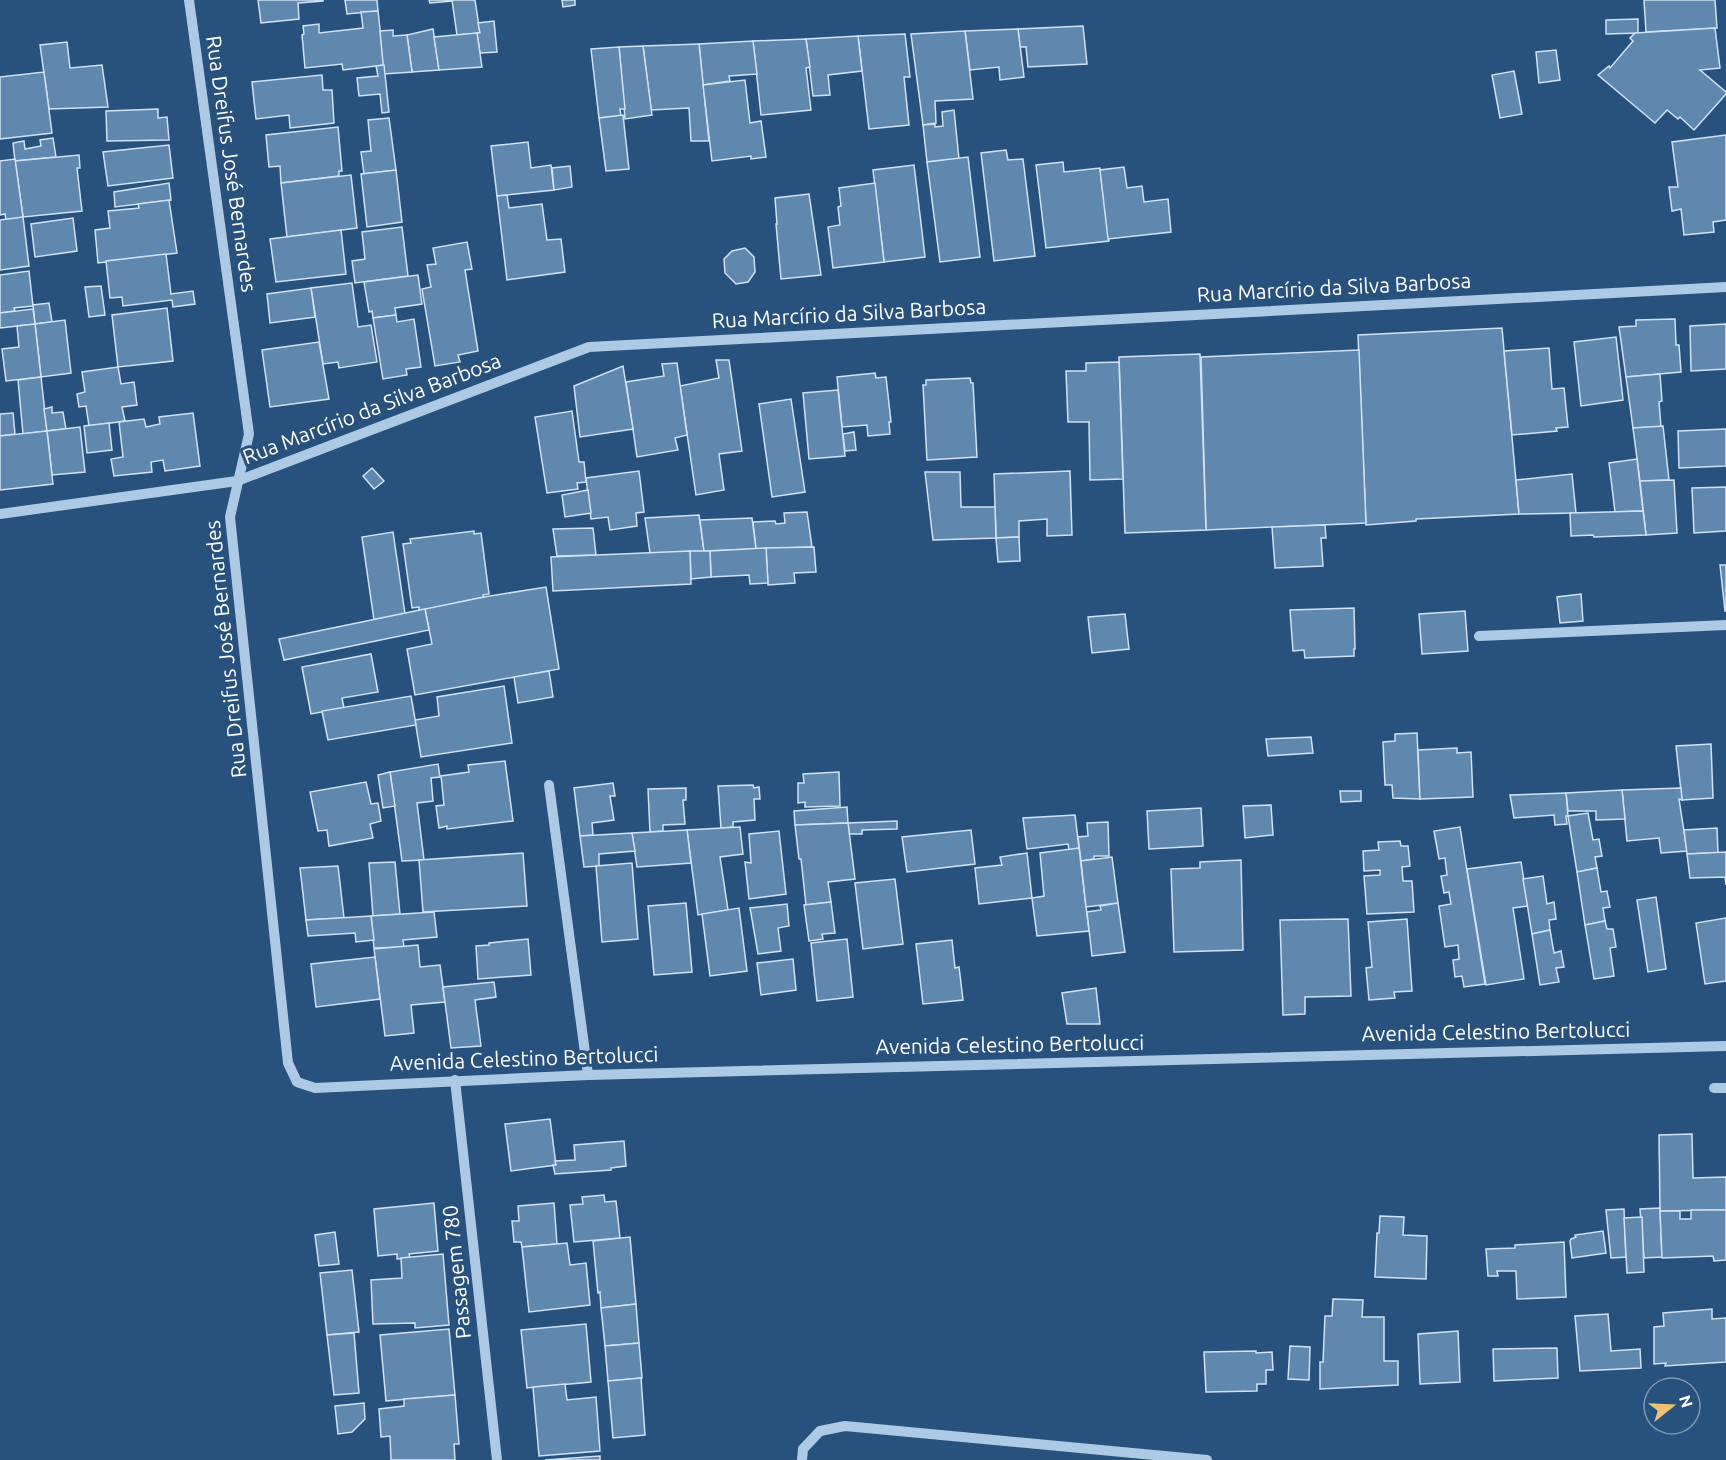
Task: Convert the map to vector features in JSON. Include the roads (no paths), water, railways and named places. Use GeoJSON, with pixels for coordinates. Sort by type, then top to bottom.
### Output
{"type":"FeatureCollection","features":[{"type":"Feature","properties":{"kind":"street","name":"Rua Dreifus José Bernardes"},"geometry":{"type":"LineString","coordinates":[[189,0],[249,434],[230,517],[288,1064],[297,1082]]}},
{"type":"Feature","properties":{"kind":"street","name":"Rua Marcírio da Silva Barbosa"},"geometry":{"type":"LineString","coordinates":[[0,514],[237,481],[589,347],[1726,287]]}},
{"type":"Feature","properties":{"kind":"street"},"geometry":{"type":"LineString","coordinates":[[1479,636],[1726,625]]}},
{"type":"Feature","properties":{"kind":"street"},"geometry":{"type":"LineString","coordinates":[[549,785],[588,1075]]}},
{"type":"Feature","properties":{"kind":"street","name":"Avenida Celestino Bertolucci"},"geometry":{"type":"LineString","coordinates":[[297,1082],[315,1088],[588,1075],[1726,1046]]}},
{"type":"Feature","properties":{"kind":"street","name":"Passagem 780"},"geometry":{"type":"LineString","coordinates":[[455,1080],[497,1460]]}},
{"type":"Feature","properties":{"kind":"street"},"geometry":{"type":"LineString","coordinates":[[1714,1088],[1726,1088]]}},
{"type":"Feature","properties":{"kind":"street"},"geometry":{"type":"LineString","coordinates":[[802,1460],[803,1449],[820,1431],[845,1426],[1208,1460]]}}]}
